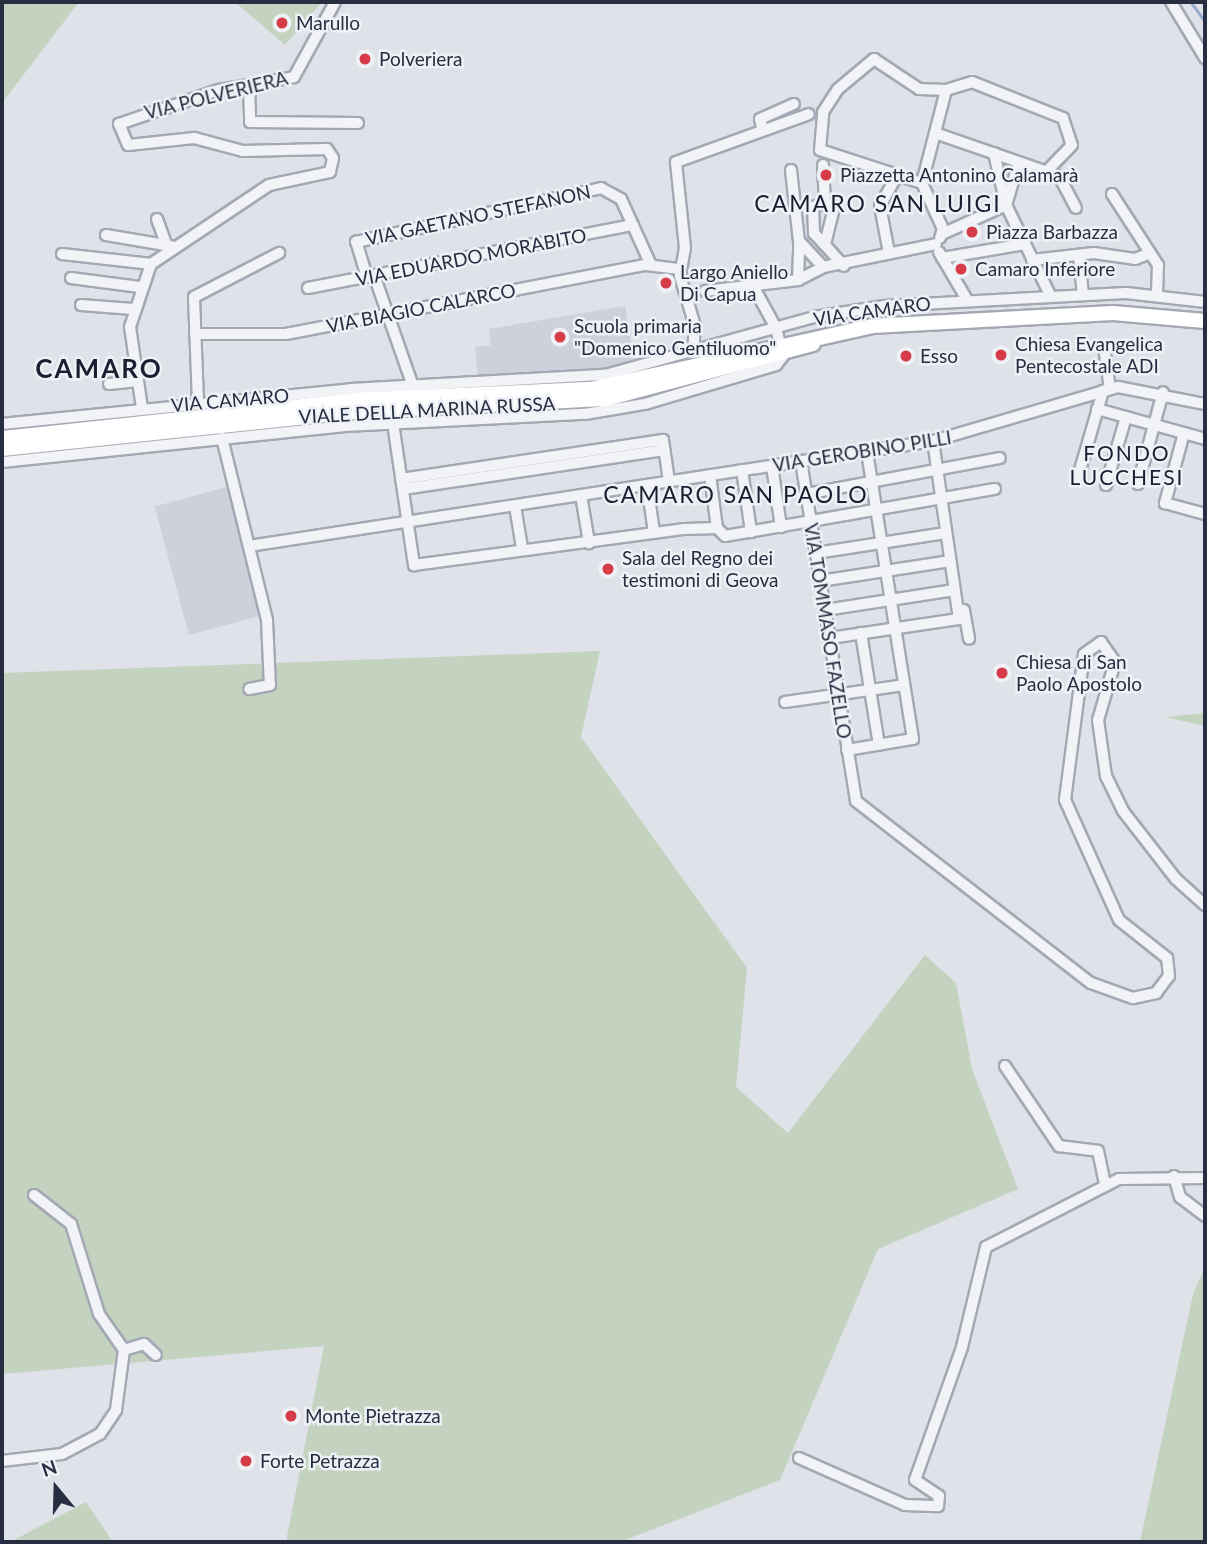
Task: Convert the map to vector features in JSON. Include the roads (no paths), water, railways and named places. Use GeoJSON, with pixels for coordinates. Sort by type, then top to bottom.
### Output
{"type":"FeatureCollection","features":[{"type":"Feature","properties":{"kind":"main road","name":"VIALE DELLA MARINA RUSSA"},"geometry":{"type":"LineString","coordinates":[[2,438],[356,400],[591,389],[780,342],[843,332],[1014,316],[1112,313],[1205,321]]}},
{"type":"Feature","properties":{"kind":"main road","name":"VIALE DELLA MARINA RUSSA"},"geometry":{"type":"LineString","coordinates":[[2,449],[357,412],[606,399],[780,342]]}},
{"type":"Feature","properties":{"kind":"street","name":"VIA POLVERIERA"},"geometry":{"type":"LineString","coordinates":[[142,408],[133,309],[139,287],[151,264],[168,244],[269,185],[333,168],[327,149],[271,153],[194,138],[132,145],[120,138],[124,118],[249,86],[277,83],[298,73],[335,2]]}},
{"type":"Feature","properties":{"kind":"street"},"geometry":{"type":"LineString","coordinates":[[1171,2],[1205,58]]}},
{"type":"Feature","properties":{"kind":"street"},"geometry":{"type":"LineString","coordinates":[[922,183],[896,177],[820,150],[825,104],[874,59],[919,89],[946,90],[972,82],[1063,118],[1072,145],[1046,172]]}},
{"type":"Feature","properties":{"kind":"street"},"geometry":{"type":"LineString","coordinates":[[249,86],[250,122],[358,123]]}},
{"type":"Feature","properties":{"kind":"street"},"geometry":{"type":"LineString","coordinates":[[946,90],[922,183],[942,258],[966,298]]}},
{"type":"Feature","properties":{"kind":"street"},"geometry":{"type":"LineString","coordinates":[[794,104],[760,120],[762,127],[770,132],[809,114]]}},
{"type":"Feature","properties":{"kind":"street"},"geometry":{"type":"LineString","coordinates":[[693,354],[695,326],[680,269],[685,248],[676,162],[762,127]]}},
{"type":"Feature","properties":{"kind":"street"},"geometry":{"type":"LineString","coordinates":[[935,133],[1065,181],[1076,208]]}},
{"type":"Feature","properties":{"kind":"street"},"geometry":{"type":"LineString","coordinates":[[993,153],[1006,205],[1051,297]]}},
{"type":"Feature","properties":{"kind":"street"},"geometry":{"type":"LineString","coordinates":[[705,291],[798,280],[823,267],[844,266],[939,239],[1006,205],[1019,162]]}},
{"type":"Feature","properties":{"kind":"street"},"geometry":{"type":"LineString","coordinates":[[823,166],[823,204],[833,212],[825,245],[844,266]]}},
{"type":"Feature","properties":{"kind":"street"},"geometry":{"type":"LineString","coordinates":[[791,170],[799,241],[798,280]]}},
{"type":"Feature","properties":{"kind":"street"},"geometry":{"type":"LineString","coordinates":[[889,253],[880,206],[896,177]]}},
{"type":"Feature","properties":{"kind":"street","name":"VIA GAETANO STEFANON"},"geometry":{"type":"LineString","coordinates":[[371,276],[356,242],[601,188],[617,194],[633,225]]}},
{"type":"Feature","properties":{"kind":"street"},"geometry":{"type":"LineString","coordinates":[[1112,194],[1148,254],[1158,265],[1157,295]]}},
{"type":"Feature","properties":{"kind":"street"},"geometry":{"type":"LineString","coordinates":[[157,219],[168,244]]}},
{"type":"Feature","properties":{"kind":"street"},"geometry":{"type":"LineString","coordinates":[[633,225],[648,262]]}},
{"type":"Feature","properties":{"kind":"street","name":"VIA EDUARDO MORABITO"},"geometry":{"type":"LineString","coordinates":[[308,288],[633,225]]}},
{"type":"Feature","properties":{"kind":"street"},"geometry":{"type":"LineString","coordinates":[[106,235],[168,244]]}},
{"type":"Feature","properties":{"kind":"street"},"geometry":{"type":"LineString","coordinates":[[799,241],[823,267]]}},
{"type":"Feature","properties":{"kind":"street"},"geometry":{"type":"LineString","coordinates":[[942,258],[1025,244]]}},
{"type":"Feature","properties":{"kind":"street"},"geometry":{"type":"LineString","coordinates":[[198,402],[194,297],[279,253]]}},
{"type":"Feature","properties":{"kind":"street"},"geometry":{"type":"LineString","coordinates":[[1032,260],[1079,257],[1094,253],[1135,259],[1148,254]]}},
{"type":"Feature","properties":{"kind":"street"},"geometry":{"type":"LineString","coordinates":[[62,254],[151,264]]}},
{"type":"Feature","properties":{"kind":"street"},"geometry":{"type":"LineString","coordinates":[[1079,257],[1083,295]]}},
{"type":"Feature","properties":{"kind":"street","name":"VIA BIAGIO CALARCO"},"geometry":{"type":"LineString","coordinates":[[195,334],[286,334],[648,262],[680,269]]}},
{"type":"Feature","properties":{"kind":"street"},"geometry":{"type":"LineString","coordinates":[[371,276],[414,389]]}},
{"type":"Feature","properties":{"kind":"street"},"geometry":{"type":"LineString","coordinates":[[71,278],[139,287]]}},
{"type":"Feature","properties":{"kind":"street"},"geometry":{"type":"LineString","coordinates":[[2,462],[393,423],[621,409],[753,375],[780,342],[752,284]]}},
{"type":"Feature","properties":{"kind":"street","name":"VIA CAMARO"},"geometry":{"type":"LineString","coordinates":[[2,424],[198,402],[605,375],[693,354],[780,342],[831,313],[966,298],[1157,295],[1205,302]]}},
{"type":"Feature","properties":{"kind":"street"},"geometry":{"type":"LineString","coordinates":[[81,305],[133,309]]}},
{"type":"Feature","properties":{"kind":"street"},"geometry":{"type":"LineString","coordinates":[[1078,477],[1097,409],[1106,390],[1104,347]]}},
{"type":"Feature","properties":{"kind":"street"},"geometry":{"type":"LineString","coordinates":[[109,384],[138,381]]}},
{"type":"Feature","properties":{"kind":"street","name":"VIA GEROBINO PILLI"},"geometry":{"type":"LineString","coordinates":[[249,547],[933,441],[1106,390],[1163,392],[1205,404]]}},
{"type":"Feature","properties":{"kind":"street"},"geometry":{"type":"LineString","coordinates":[[1138,484],[1163,392]]}},
{"type":"Feature","properties":{"kind":"street"},"geometry":{"type":"LineString","coordinates":[[1097,409],[1205,439]]}},
{"type":"Feature","properties":{"kind":"street"},"geometry":{"type":"LineString","coordinates":[[1106,485],[1126,417]]}},
{"type":"Feature","properties":{"kind":"street"},"geometry":{"type":"LineString","coordinates":[[393,423],[414,565],[522,548]]}},
{"type":"Feature","properties":{"kind":"street"},"geometry":{"type":"LineString","coordinates":[[1184,433],[1166,503],[1205,514]]}},
{"type":"Feature","properties":{"kind":"street"},"geometry":{"type":"LineString","coordinates":[[222,438],[267,620],[270,685],[249,689]]}},
{"type":"Feature","properties":{"kind":"street"},"geometry":{"type":"LineString","coordinates":[[933,441],[969,639]]}},
{"type":"Feature","properties":{"kind":"street"},"geometry":{"type":"LineString","coordinates":[[402,484],[664,450],[669,481]]}},
{"type":"Feature","properties":{"kind":"street"},"geometry":{"type":"LineString","coordinates":[[847,750],[913,739],[867,451]]}},
{"type":"Feature","properties":{"kind":"street"},"geometry":{"type":"LineString","coordinates":[[806,494],[939,473],[1000,458]]}},
{"type":"Feature","properties":{"kind":"street","name":"VIA TOMMASO FAZELLO"},"geometry":{"type":"LineString","coordinates":[[801,461],[856,801],[1091,983],[1133,998],[1156,993],[1169,976],[1167,958],[1119,920],[1065,800],[1084,654],[1101,642],[1115,662],[1098,720],[1105,776],[1123,811],[1176,879],[1205,905]]}},
{"type":"Feature","properties":{"kind":"street"},"geometry":{"type":"LineString","coordinates":[[772,466],[781,527]]}},
{"type":"Feature","properties":{"kind":"street"},"geometry":{"type":"LineString","coordinates":[[742,470],[751,532]]}},
{"type":"Feature","properties":{"kind":"street"},"geometry":{"type":"LineString","coordinates":[[710,475],[717,528],[725,536],[943,502],[995,489]]}},
{"type":"Feature","properties":{"kind":"street"},"geometry":{"type":"LineString","coordinates":[[647,485],[654,532]]}},
{"type":"Feature","properties":{"kind":"street"},"geometry":{"type":"LineString","coordinates":[[581,495],[589,544]]}},
{"type":"Feature","properties":{"kind":"street"},"geometry":{"type":"LineString","coordinates":[[830,638],[959,619],[945,533],[943,502]]}},
{"type":"Feature","properties":{"kind":"street"},"geometry":{"type":"LineString","coordinates":[[515,506],[522,548],[529,554],[654,532],[717,528]]}},
{"type":"Feature","properties":{"kind":"street"},"geometry":{"type":"LineString","coordinates":[[816,553],[945,533]]}},
{"type":"Feature","properties":{"kind":"street"},"geometry":{"type":"LineString","coordinates":[[820,581],[950,561]]}},
{"type":"Feature","properties":{"kind":"street"},"geometry":{"type":"LineString","coordinates":[[825,610],[954,590]]}},
{"type":"Feature","properties":{"kind":"street"},"geometry":{"type":"LineString","coordinates":[[861,633],[879,745]]}},
{"type":"Feature","properties":{"kind":"street"},"geometry":{"type":"LineString","coordinates":[[785,702],[904,685]]}},
{"type":"Feature","properties":{"kind":"street"},"geometry":{"type":"LineString","coordinates":[[1005,1066],[1059,1146],[1098,1151],[1105,1184]]}},
{"type":"Feature","properties":{"kind":"street"},"geometry":{"type":"LineString","coordinates":[[1174,1177],[1180,1197],[1205,1216]]}},
{"type":"Feature","properties":{"kind":"street"},"geometry":{"type":"LineString","coordinates":[[799,1458],[905,1505],[938,1506],[939,1496],[915,1480],[962,1347],[986,1247],[1105,1184],[1174,1177],[1205,1178]]}},
{"type":"Feature","properties":{"kind":"street"},"geometry":{"type":"LineString","coordinates":[[2,1461],[62,1454],[100,1434],[116,1410],[124,1350],[99,1314],[71,1224],[34,1195]]}},
{"type":"Feature","properties":{"kind":"street"},"geometry":{"type":"LineString","coordinates":[[124,1350],[144,1344],[156,1355]]}},
{"type":"Feature","properties":{"kind":"waterway"},"geometry":{"type":"LineString","coordinates":[[1191,2],[1205,21]]}},
{"type":"Feature","properties":{"kind":"place","name":"Marullo"},"geometry":{"type":"Point","coordinates":[282,23]}},
{"type":"Feature","properties":{"kind":"place","name":"Polveriera"},"geometry":{"type":"Point","coordinates":[365,59]}},
{"type":"Feature","properties":{"kind":"place","name":"Piazzetta Antonino Calamarà"},"geometry":{"type":"Point","coordinates":[826,175]}},
{"type":"Feature","properties":{"kind":"place","name":"Piazza Barbazza"},"geometry":{"type":"Point","coordinates":[972,232]}},
{"type":"Feature","properties":{"kind":"place","name":"Camaro Inferiore"},"geometry":{"type":"Point","coordinates":[961,269]}},
{"type":"Feature","properties":{"kind":"place","name":"Largo Aniello Di Capua"},"geometry":{"type":"Point","coordinates":[666,283]}},
{"type":"Feature","properties":{"kind":"place","name":"Scuola primaria \"Domenico Gentiluomo\""},"geometry":{"type":"Point","coordinates":[560,337]}},
{"type":"Feature","properties":{"kind":"place","name":"Chiesa Evangelica Pentecostale ADI"},"geometry":{"type":"Point","coordinates":[1001,355]}},
{"type":"Feature","properties":{"kind":"place","name":"Esso"},"geometry":{"type":"Point","coordinates":[906,356]}},
{"type":"Feature","properties":{"kind":"place","name":"Sala del Regno dei testimoni di Geova"},"geometry":{"type":"Point","coordinates":[608,569]}},
{"type":"Feature","properties":{"kind":"place","name":"Chiesa di San Paolo Apostolo"},"geometry":{"type":"Point","coordinates":[1002,673]}},
{"type":"Feature","properties":{"kind":"place","name":"Monte Pietrazza"},"geometry":{"type":"Point","coordinates":[291,1416]}},
{"type":"Feature","properties":{"kind":"place","name":"Forte Petrazza"},"geometry":{"type":"Point","coordinates":[246,1461]}},
{"type":"Feature","properties":{"kind":"district","name":"CAMARO SAN LUIGI"},"geometry":{"type":"Point","coordinates":[878,203]}},
{"type":"Feature","properties":{"kind":"district","name":"CAMARO"},"geometry":{"type":"Point","coordinates":[99,369]}},
{"type":"Feature","properties":{"kind":"district","name":"FONDO LUCCHESI"},"geometry":{"type":"Point","coordinates":[1127,465]}},
{"type":"Feature","properties":{"kind":"district","name":"CAMARO SAN PAOLO"},"geometry":{"type":"Point","coordinates":[736,494]}}]}
